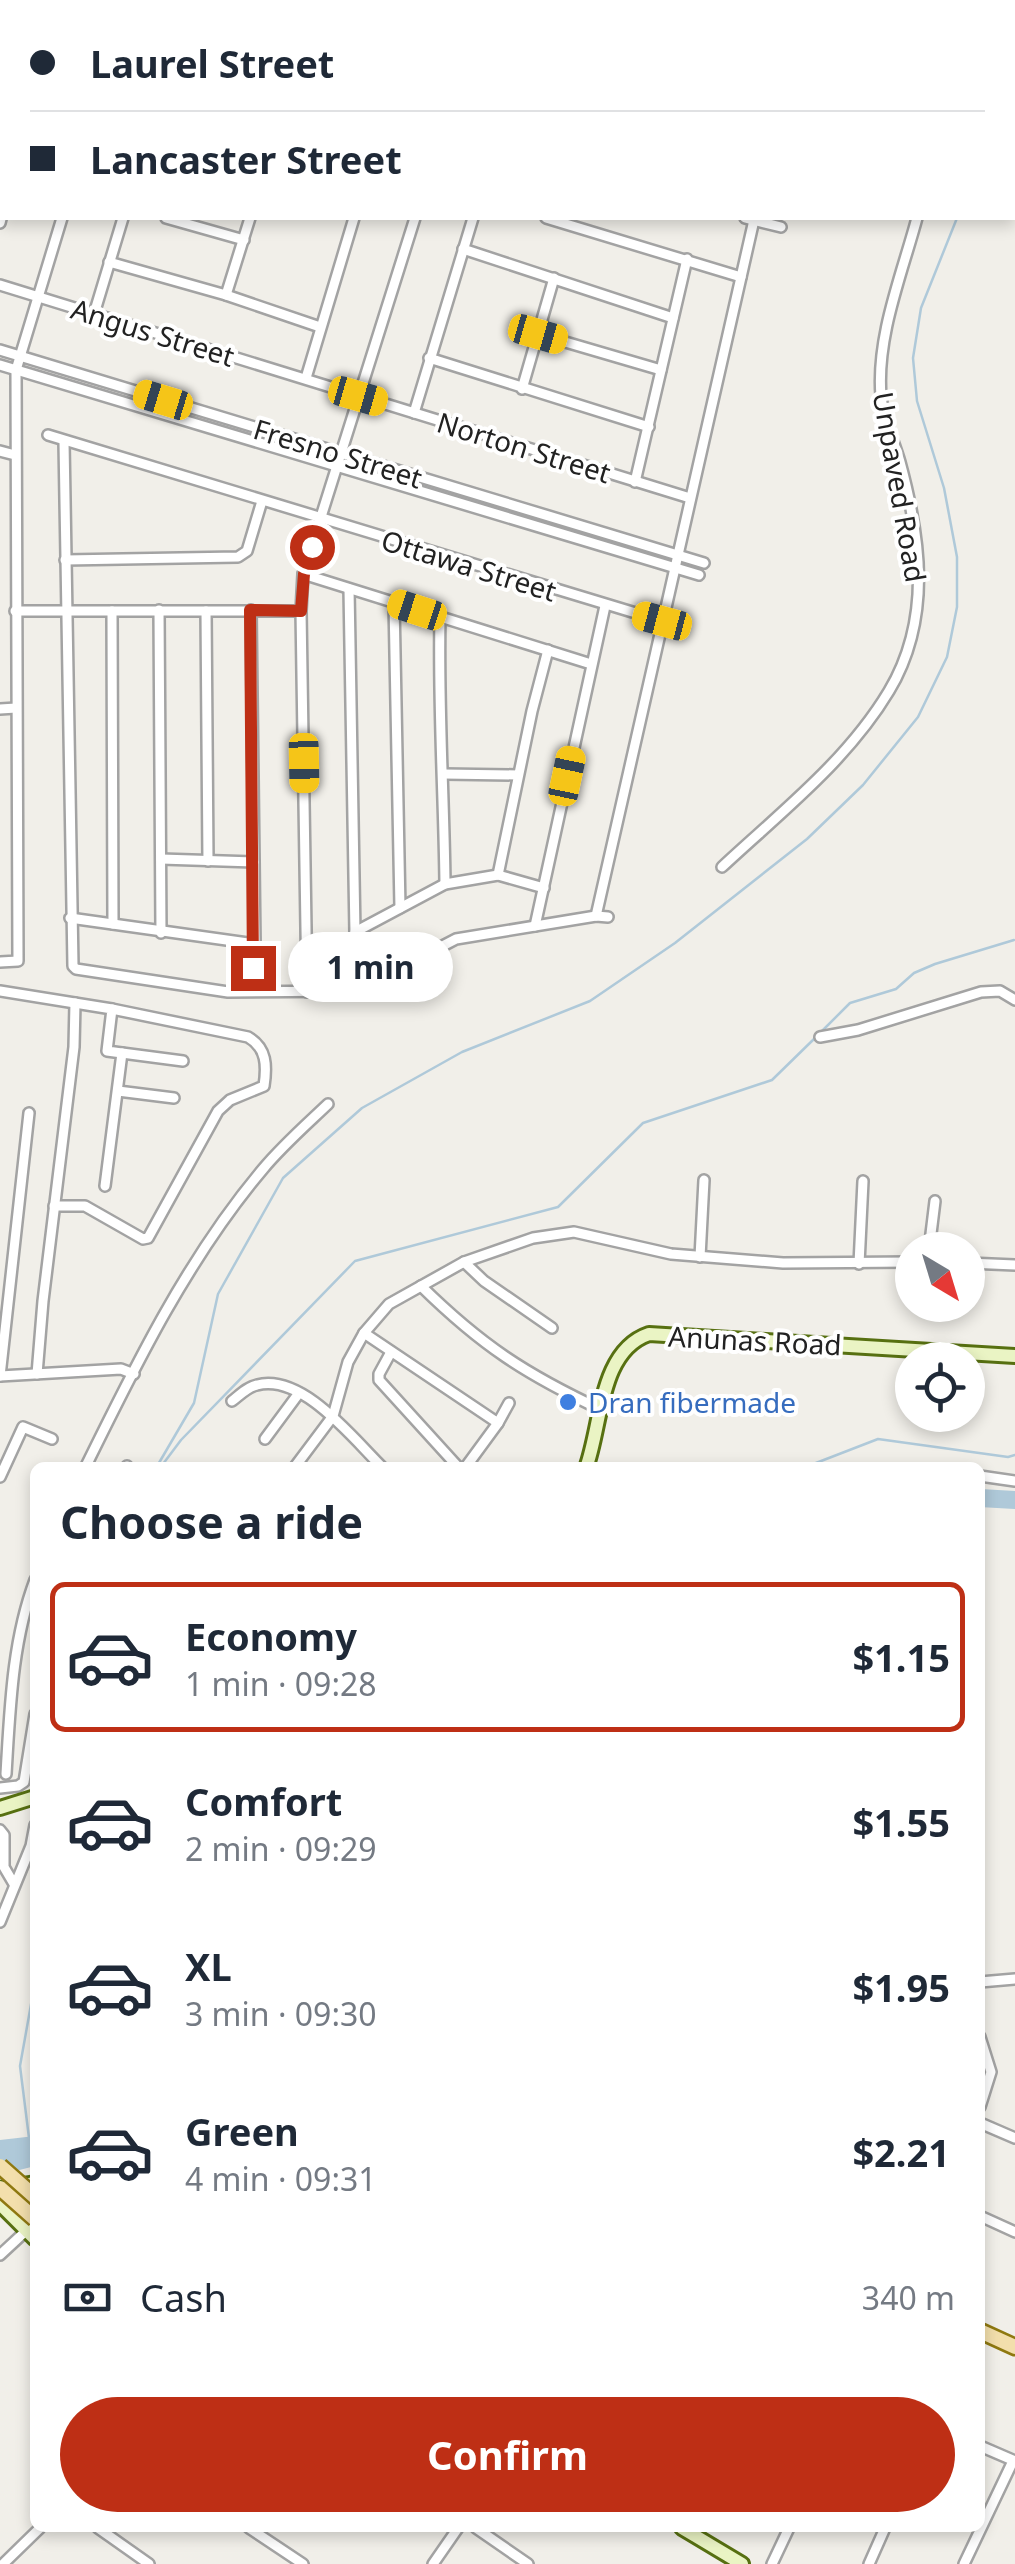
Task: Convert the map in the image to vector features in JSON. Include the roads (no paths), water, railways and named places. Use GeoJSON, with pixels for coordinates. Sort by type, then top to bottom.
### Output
{"type":"FeatureCollection","features":[{"type":"Feature","properties":{"kind":"main road"},"geometry":{"type":"LineString","coordinates":[[0,2166],[30,2193]]}},
{"type":"Feature","properties":{"kind":"main road"},"geometry":{"type":"LineString","coordinates":[[0,2189],[30,2227]]}},
{"type":"Feature","properties":{"kind":"main road"},"geometry":{"type":"LineString","coordinates":[[985,2333],[1015,2347]]}},
{"type":"Feature","properties":{"kind":"street"},"geometry":{"type":"LineString","coordinates":[[0,962],[18,961],[16,370],[61,220]]}},
{"type":"Feature","properties":{"kind":"street"},"geometry":{"type":"LineString","coordinates":[[94,314],[123,220]]}},
{"type":"Feature","properties":{"kind":"street"},"geometry":{"type":"LineString","coordinates":[[173,220],[244,240]]}},
{"type":"Feature","properties":{"kind":"street"},"geometry":{"type":"LineString","coordinates":[[226,295],[249,220]]}},
{"type":"Feature","properties":{"kind":"street"},"geometry":{"type":"LineString","coordinates":[[306,378],[353,220]]}},
{"type":"Feature","properties":{"kind":"street"},"geometry":{"type":"LineString","coordinates":[[307,992],[301,611],[304,574],[413,220]]}},
{"type":"Feature","properties":{"kind":"street"},"geometry":{"type":"LineString","coordinates":[[414,413],[472,220]]}},
{"type":"Feature","properties":{"kind":"street"},"geometry":{"type":"LineString","coordinates":[[553,220],[741,277]]}},
{"type":"Feature","properties":{"kind":"street"},"geometry":{"type":"LineString","coordinates":[[596,916],[741,277],[749,220]]}},
{"type":"Feature","properties":{"kind":"street"},"geometry":{"type":"LineString","coordinates":[[753,220],[780,227]]}},
{"type":"Feature","properties":{"kind":"street","name":"Unpaved Road"},"geometry":{"type":"LineString","coordinates":[[722,867],[823,774],[865,726],[890,689],[912,633],[919,608],[916,536],[905,481],[883,411],[881,383],[889,320],[915,220]]}},
{"type":"Feature","properties":{"kind":"street"},"geometry":{"type":"LineString","coordinates":[[463,249],[674,318]]}},
{"type":"Feature","properties":{"kind":"street"},"geometry":{"type":"LineString","coordinates":[[636,482],[688,258]]}},
{"type":"Feature","properties":{"kind":"street"},"geometry":{"type":"LineString","coordinates":[[109,262],[320,327]]}},
{"type":"Feature","properties":{"kind":"street"},"geometry":{"type":"LineString","coordinates":[[522,389],[554,278]]}},
{"type":"Feature","properties":{"kind":"street","name":"Angus Street"},"geometry":{"type":"LineString","coordinates":[[0,285],[358,396]]}},
{"type":"Feature","properties":{"kind":"street"},"geometry":{"type":"LineString","coordinates":[[538,334],[662,370]]}},
{"type":"Feature","properties":{"kind":"street","name":"Fresno Street"},"geometry":{"type":"LineString","coordinates":[[0,350],[700,575]]}},
{"type":"Feature","properties":{"kind":"street"},"geometry":{"type":"LineString","coordinates":[[429,358],[649,427]]}},
{"type":"Feature","properties":{"kind":"street","name":"Fresno Street"},"geometry":{"type":"LineString","coordinates":[[0,365],[704,563]]}},
{"type":"Feature","properties":{"kind":"street","name":"Norton Street"},"geometry":{"type":"LineString","coordinates":[[358,396],[690,498]]}},
{"type":"Feature","properties":{"kind":"street","name":"Ottawa Street"},"geometry":{"type":"LineString","coordinates":[[48,436],[662,621]]}},
{"type":"Feature","properties":{"kind":"street"},"geometry":{"type":"LineString","coordinates":[[64,442],[70,918],[71,961],[76,969],[228,992],[356,991],[456,939],[608,917]]}},
{"type":"Feature","properties":{"kind":"street"},"geometry":{"type":"LineString","coordinates":[[0,451],[15,455]]}},
{"type":"Feature","properties":{"kind":"street"},"geometry":{"type":"LineString","coordinates":[[65,560],[238,557],[247,552],[262,502]]}},
{"type":"Feature","properties":{"kind":"street"},"geometry":{"type":"LineString","coordinates":[[304,574],[590,664]]}},
{"type":"Feature","properties":{"kind":"street"},"geometry":{"type":"LineString","coordinates":[[349,590],[356,991]]}},
{"type":"Feature","properties":{"kind":"street"},"geometry":{"type":"LineString","coordinates":[[394,603],[400,908]]}},
{"type":"Feature","properties":{"kind":"street"},"geometry":{"type":"LineString","coordinates":[[535,926],[605,606]]}},
{"type":"Feature","properties":{"kind":"street"},"geometry":{"type":"LineString","coordinates":[[159,610],[161,933]]}},
{"type":"Feature","properties":{"kind":"street"},"geometry":{"type":"LineString","coordinates":[[250,610],[255,944],[252,992]]}},
{"type":"Feature","properties":{"kind":"street"},"geometry":{"type":"LineString","coordinates":[[16,611],[301,611]]}},
{"type":"Feature","properties":{"kind":"street"},"geometry":{"type":"LineString","coordinates":[[112,611],[113,924]]}},
{"type":"Feature","properties":{"kind":"street"},"geometry":{"type":"LineString","coordinates":[[206,611],[208,861]]}},
{"type":"Feature","properties":{"kind":"street"},"geometry":{"type":"LineString","coordinates":[[440,618],[438,701],[444,774],[445,884]]}},
{"type":"Feature","properties":{"kind":"street"},"geometry":{"type":"LineString","coordinates":[[498,876],[548,650]]}},
{"type":"Feature","properties":{"kind":"street"},"geometry":{"type":"LineString","coordinates":[[0,708],[16,708]]}},
{"type":"Feature","properties":{"kind":"street"},"geometry":{"type":"LineString","coordinates":[[444,774],[518,775]]}},
{"type":"Feature","properties":{"kind":"street"},"geometry":{"type":"LineString","coordinates":[[160,859],[254,862]]}},
{"type":"Feature","properties":{"kind":"street"},"geometry":{"type":"LineString","coordinates":[[355,932],[445,884],[498,876],[544,888]]}},
{"type":"Feature","properties":{"kind":"street"},"geometry":{"type":"LineString","coordinates":[[70,918],[255,944]]}},
{"type":"Feature","properties":{"kind":"street"},"geometry":{"type":"LineString","coordinates":[[0,990],[112,1008],[248,1037],[259,1044],[265,1056],[264,1086],[230,1100],[218,1110],[148,1238],[143,1239],[86,1206],[54,1206]]}},
{"type":"Feature","properties":{"kind":"street"},"geometry":{"type":"LineString","coordinates":[[820,1037],[858,1030],[981,992],[1000,992],[1015,1000]]}},
{"type":"Feature","properties":{"kind":"street"},"geometry":{"type":"LineString","coordinates":[[38,1374],[74,1047],[74,1003]]}},
{"type":"Feature","properties":{"kind":"street"},"geometry":{"type":"LineString","coordinates":[[112,1008],[107,1051],[183,1062]]}},
{"type":"Feature","properties":{"kind":"street"},"geometry":{"type":"LineString","coordinates":[[105,1186],[122,1054]]}},
{"type":"Feature","properties":{"kind":"street"},"geometry":{"type":"LineString","coordinates":[[118,1091],[174,1098]]}},
{"type":"Feature","properties":{"kind":"street"},"geometry":{"type":"LineString","coordinates":[[88,1462],[176,1291],[204,1247],[264,1168],[328,1104]]}},
{"type":"Feature","properties":{"kind":"street"},"geometry":{"type":"LineString","coordinates":[[28,1113],[0,1376],[121,1369],[134,1374]]}},
{"type":"Feature","properties":{"kind":"street"},"geometry":{"type":"LineString","coordinates":[[700,1257],[704,1180]]}},
{"type":"Feature","properties":{"kind":"street"},"geometry":{"type":"LineString","coordinates":[[859,1264],[863,1181]]}},
{"type":"Feature","properties":{"kind":"street"},"geometry":{"type":"LineString","coordinates":[[931,1232],[936,1201]]}},
{"type":"Feature","properties":{"kind":"street"},"geometry":{"type":"LineString","coordinates":[[299,1462],[334,1416],[348,1362],[364,1333],[389,1304],[464,1262],[533,1238],[574,1232],[700,1257],[782,1263],[895,1263]]}},
{"type":"Feature","properties":{"kind":"street"},"geometry":{"type":"LineString","coordinates":[[464,1262],[484,1281],[552,1328]]}},
{"type":"Feature","properties":{"kind":"street"},"geometry":{"type":"LineString","coordinates":[[985,1263],[1015,1265]]}},
{"type":"Feature","properties":{"kind":"street"},"geometry":{"type":"LineString","coordinates":[[421,1286],[466,1330],[514,1365],[602,1410]]}},
{"type":"Feature","properties":{"kind":"street"},"geometry":{"type":"LineString","coordinates":[[364,1333],[498,1423]]}},
{"type":"Feature","properties":{"kind":"street","name":"Anunas Road"},"geometry":{"type":"LineString","coordinates":[[588,1462],[621,1354],[633,1341],[649,1334],[1015,1355]]}},
{"type":"Feature","properties":{"kind":"street"},"geometry":{"type":"LineString","coordinates":[[391,1352],[379,1380],[456,1462]]}},
{"type":"Feature","properties":{"kind":"street"},"geometry":{"type":"LineString","coordinates":[[232,1402],[251,1386],[287,1386],[334,1416],[377,1462]]}},
{"type":"Feature","properties":{"kind":"street"},"geometry":{"type":"LineString","coordinates":[[265,1439],[299,1394]]}},
{"type":"Feature","properties":{"kind":"street"},"geometry":{"type":"LineString","coordinates":[[467,1462],[509,1404]]}},
{"type":"Feature","properties":{"kind":"street"},"geometry":{"type":"LineString","coordinates":[[0,1477],[23,1427],[52,1440]]}},
{"type":"Feature","properties":{"kind":"street"},"geometry":{"type":"LineString","coordinates":[[985,1477],[1015,1481]]}},
{"type":"Feature","properties":{"kind":"street"},"geometry":{"type":"LineString","coordinates":[[6,1774],[11,1697],[24,1608],[30,1593]]}},
{"type":"Feature","properties":{"kind":"street"},"geometry":{"type":"LineString","coordinates":[[0,1788],[24,1782],[30,1745]]}},
{"type":"Feature","properties":{"kind":"street"},"geometry":{"type":"LineString","coordinates":[[0,1808],[30,1799]]}},
{"type":"Feature","properties":{"kind":"street"},"geometry":{"type":"LineString","coordinates":[[0,1830],[4,1834],[4,1867],[14,1884]]}},
{"type":"Feature","properties":{"kind":"street"},"geometry":{"type":"LineString","coordinates":[[0,1922],[30,1848]]}},
{"type":"Feature","properties":{"kind":"street"},"geometry":{"type":"LineString","coordinates":[[985,1982],[1015,1979]]}},
{"type":"Feature","properties":{"kind":"street"},"geometry":{"type":"LineString","coordinates":[[985,2054],[990,2072],[985,2090]]}},
{"type":"Feature","properties":{"kind":"street"},"geometry":{"type":"LineString","coordinates":[[985,2125],[1015,2138]]}},
{"type":"Feature","properties":{"kind":"street"},"geometry":{"type":"LineString","coordinates":[[0,2189],[30,2183]]}},
{"type":"Feature","properties":{"kind":"street"},"geometry":{"type":"LineString","coordinates":[[0,2204],[30,2228]]}},
{"type":"Feature","properties":{"kind":"street"},"geometry":{"type":"LineString","coordinates":[[985,2218],[1015,2232]]}},
{"type":"Feature","properties":{"kind":"street"},"geometry":{"type":"LineString","coordinates":[[0,2254],[30,2232]]}},
{"type":"Feature","properties":{"kind":"street"},"geometry":{"type":"LineString","coordinates":[[985,2448],[1014,2461],[985,2521]]}},
{"type":"Feature","properties":{"kind":"street"},"geometry":{"type":"LineString","coordinates":[[6,2563],[36,2532]]}},
{"type":"Feature","properties":{"kind":"street"},"geometry":{"type":"LineString","coordinates":[[104,2532],[149,2564]]}},
{"type":"Feature","properties":{"kind":"street"},"geometry":{"type":"LineString","coordinates":[[255,2532],[302,2564]]}},
{"type":"Feature","properties":{"kind":"street"},"geometry":{"type":"LineString","coordinates":[[434,2564],[455,2532]]}},
{"type":"Feature","properties":{"kind":"street"},"geometry":{"type":"LineString","coordinates":[[482,2532],[528,2564]]}},
{"type":"Feature","properties":{"kind":"street"},"geometry":{"type":"LineString","coordinates":[[689,2532],[742,2564]]}},
{"type":"Feature","properties":{"kind":"street"},"geometry":{"type":"LineString","coordinates":[[772,2564],[786,2532]]}},
{"type":"Feature","properties":{"kind":"street"},"geometry":{"type":"LineString","coordinates":[[869,2564],[883,2532]]}},
{"type":"Feature","properties":{"kind":"street"},"geometry":{"type":"LineString","coordinates":[[964,2564],[980,2532]]}},
{"type":"Feature","properties":{"kind":"water"},"geometry":{"type":"Polygon","coordinates":[[[30,2137],[30,2167],[0,2175],[0,2140],[30,2137]]]}},
{"type":"Feature","properties":{"kind":"waterway"},"geometry":{"type":"LineString","coordinates":[[160,1462],[194,1403],[218,1294],[283,1178],[362,1108],[462,1052],[590,1001],[675,943],[807,839],[863,785],[918,717],[947,657],[957,607],[957,557],[944,488],[917,401],[913,358],[921,308],[956,220]]}},
{"type":"Feature","properties":{"kind":"waterway"},"geometry":{"type":"LineString","coordinates":[[821,1032],[850,1003],[896,989],[914,973],[935,964],[1014,940]]}},
{"type":"Feature","properties":{"kind":"waterway"},"geometry":{"type":"LineString","coordinates":[[164,1462],[181,1440],[355,1261],[558,1207],[643,1123],[772,1080],[815,1038]]}},
{"type":"Feature","properties":{"kind":"waterway"},"geometry":{"type":"LineString","coordinates":[[819,1462],[878,1439],[1015,1455]]}},
{"type":"Feature","properties":{"kind":"waterway"},"geometry":{"type":"LineString","coordinates":[[985,1498],[1015,1500]]}},
{"type":"Feature","properties":{"kind":"waterway"},"geometry":{"type":"LineString","coordinates":[[29,2138],[20,2066],[30,2010]]}},
{"type":"Feature","properties":{"kind":"place","name":"Dran fibermade"},"geometry":{"type":"Point","coordinates":[568,1402]}}]}
